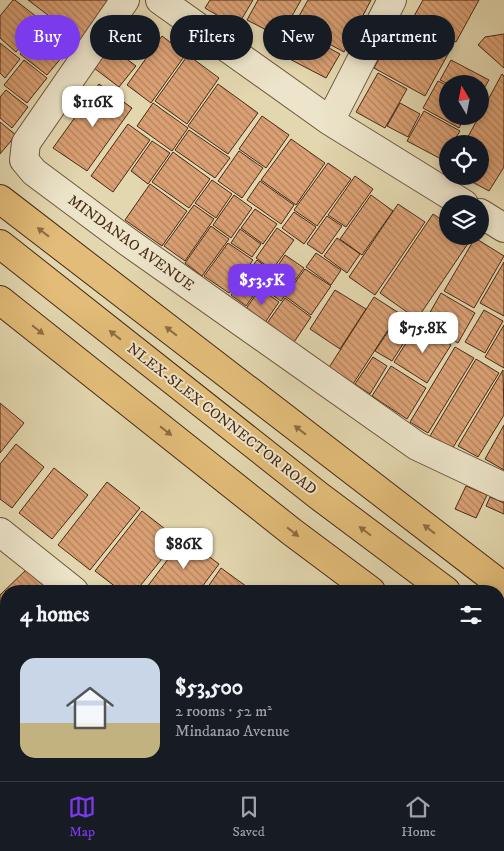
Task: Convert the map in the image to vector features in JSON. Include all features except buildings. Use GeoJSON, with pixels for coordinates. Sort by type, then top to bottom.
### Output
{"type":"FeatureCollection","features":[{"type":"Feature","properties":{"kind":"highway"},"geometry":{"type":"LineString","coordinates":[[0,199],[501,585]]}},
{"type":"Feature","properties":{"kind":"highway","name":"NLEX-SLEX CONNECTOR ROAD"},"geometry":{"type":"LineString","coordinates":[[0,244],[320,496],[438,585]]}},
{"type":"Feature","properties":{"kind":"highway"},"geometry":{"type":"LineString","coordinates":[[0,300],[292,532],[363,585]]}},
{"type":"Feature","properties":{"kind":"street","name":"MINDANAO AVENUE"},"geometry":{"type":"LineString","coordinates":[[124,0],[26,143],[24,160],[34,172],[128,242],[417,446],[504,487]]}},
{"type":"Feature","properties":{"kind":"street"},"geometry":{"type":"LineString","coordinates":[[160,0],[330,121],[449,195]]}},
{"type":"Feature","properties":{"kind":"street"},"geometry":{"type":"LineString","coordinates":[[330,121],[392,0]]}},
{"type":"Feature","properties":{"kind":"street"},"geometry":{"type":"LineString","coordinates":[[489,219],[504,228]]}},
{"type":"Feature","properties":{"kind":"street"},"geometry":{"type":"LineString","coordinates":[[0,532],[66,585]]}}]}
